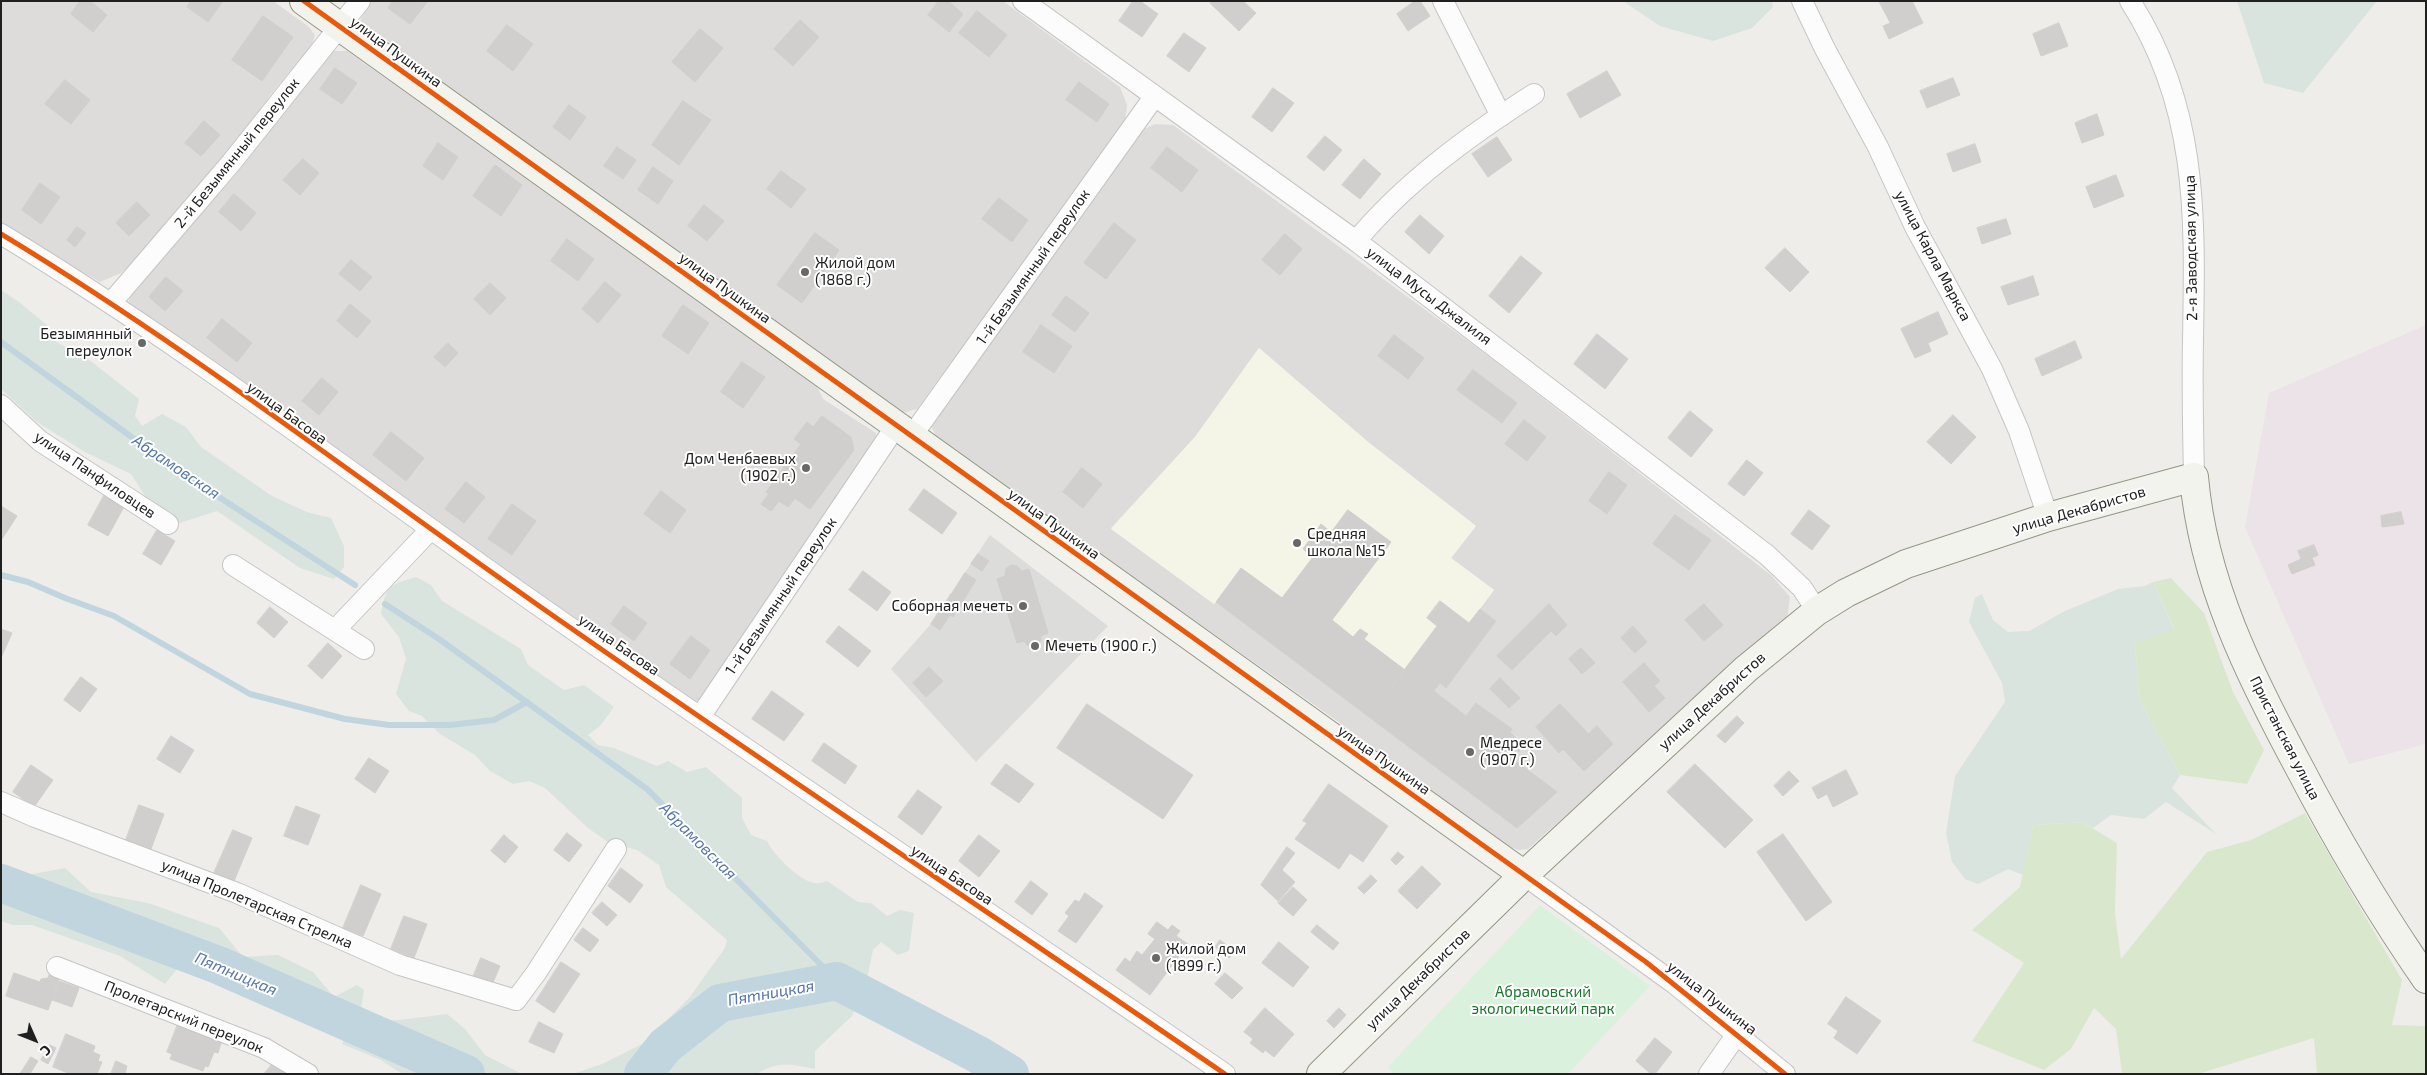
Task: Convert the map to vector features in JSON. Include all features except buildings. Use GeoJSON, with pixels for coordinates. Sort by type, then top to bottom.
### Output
{"type":"FeatureCollection","features":[{"type":"Feature","properties":{"kind":"street","name":"улица Пушкина"},"geometry":{"type":"LineString","coordinates":[[304,1],[1646,962],[1738,1034],[1785,1074]]}},
{"type":"Feature","properties":{"kind":"street","name":"2-й Безымянный переулок"},"geometry":{"type":"LineString","coordinates":[[111,303],[231,163],[360,1]]}},
{"type":"Feature","properties":{"kind":"street","name":"улица Мусы Джалиля"},"geometry":{"type":"LineString","coordinates":[[1023,1],[1356,241],[1767,555],[1802,588],[1817,611]]}},
{"type":"Feature","properties":{"kind":"street"},"geometry":{"type":"LineString","coordinates":[[1443,1],[1501,116]]}},
{"type":"Feature","properties":{"kind":"street","name":"улица Карла Маркса"},"geometry":{"type":"LineString","coordinates":[[1802,1],[1825,49],[1878,147],[1920,235],[1992,369],[2019,431],[2048,518]]}},
{"type":"Feature","properties":{"kind":"street","name":"2-я Заводская улица"},"geometry":{"type":"LineString","coordinates":[[2130,1],[2146,26],[2160,57],[2183,126],[2190,166],[2194,260],[2194,477]]}},
{"type":"Feature","properties":{"kind":"street"},"geometry":{"type":"LineString","coordinates":[[1356,241],[1389,205],[1419,178],[1501,116],[1534,94]]}},
{"type":"Feature","properties":{"kind":"street","name":"1-й Безымянный переулок"},"geometry":{"type":"LineString","coordinates":[[700,717],[904,432],[1154,97]]}},
{"type":"Feature","properties":{"kind":"street","name":"улица Басова"},"geometry":{"type":"LineString","coordinates":[[1,234],[111,303],[430,530],[700,717],[1224,1074]]}},
{"type":"Feature","properties":{"kind":"street","name":"улица Панфиловцев"},"geometry":{"type":"LineString","coordinates":[[1,406],[40,441],[168,524]]}},
{"type":"Feature","properties":{"kind":"street","name":"улица Декабристов"},"geometry":{"type":"LineString","coordinates":[[1321,1074],[1524,875],[1746,669],[1817,611],[1846,593],[1906,564],[2048,518],[2194,477]]}},
{"type":"Feature","properties":{"kind":"street","name":"Пристанская улица"},"geometry":{"type":"LineString","coordinates":[[2194,477],[2198,516],[2208,562],[2240,650],[2276,726],[2321,810],[2365,884],[2426,978]]}},
{"type":"Feature","properties":{"kind":"street"},"geometry":{"type":"LineString","coordinates":[[335,630],[430,530]]}},
{"type":"Feature","properties":{"kind":"street"},"geometry":{"type":"LineString","coordinates":[[233,565],[364,649]]}},
{"type":"Feature","properties":{"kind":"street","name":"улица Пролетарская Стрелка"},"geometry":{"type":"LineString","coordinates":[[1,802],[35,817],[237,893],[400,965],[516,1000],[536,973],[616,849]]}},
{"type":"Feature","properties":{"kind":"street","name":"Пролетарский переулок"},"geometry":{"type":"LineString","coordinates":[[57,967],[264,1048],[308,1074]]}},
{"type":"Feature","properties":{"kind":"street"},"geometry":{"type":"LineString","coordinates":[[1709,1074],[1738,1034]]}},
{"type":"Feature","properties":{"kind":"shaded area"},"geometry":{"type":"Polygon","coordinates":[[[1,1],[273,1],[309,27],[315,35],[312,45],[271,94],[233,150],[155,245],[121,273],[100,282],[1,225],[1,1]]]}},
{"type":"Feature","properties":{"kind":"shaded area"},"geometry":{"type":"Polygon","coordinates":[[[371,1],[1003,1],[1120,87],[1127,105],[1125,122],[917,409],[898,414],[357,26],[371,1]]]}},
{"type":"Feature","properties":{"kind":"shaded area"},"geometry":{"type":"Polygon","coordinates":[[[1623,1],[1772,1],[1773,7],[1752,28],[1713,41],[1660,26],[1623,1]]]}},
{"type":"Feature","properties":{"kind":"shaded area"},"geometry":{"type":"Polygon","coordinates":[[[2237,1],[2377,1],[2303,93],[2264,83],[2237,1]]]}},
{"type":"Feature","properties":{"kind":"shaded area"},"geometry":{"type":"Polygon","coordinates":[[[334,51],[347,51],[816,384],[823,399],[876,433],[876,442],[704,698],[694,702],[140,316],[128,303],[133,291],[235,176],[325,57],[334,51]]]}},
{"type":"Feature","properties":{"kind":"shaded area"},"geometry":{"type":"Polygon","coordinates":[[[1155,124],[1173,125],[1491,358],[1772,576],[1790,597],[1787,619],[1528,849],[1518,850],[1500,842],[1343,725],[937,439],[931,425],[1140,131],[1155,124]],[[1259,348],[1195,437],[1111,528],[1214,604],[1216,602],[1516,827],[1509,756],[1515,749],[1519,752],[1524,745],[1520,742],[1521,740],[1510,732],[1511,729],[1477,703],[1466,716],[1434,691],[1440,683],[1446,688],[1496,621],[1480,609],[1494,590],[1451,558],[1476,526],[1368,442],[1259,348]]]}},
{"type":"Feature","properties":{"kind":"shaded area"},"geometry":{"type":"Polygon","coordinates":[[[1,290],[48,326],[55,341],[92,362],[139,399],[135,416],[142,426],[162,414],[186,427],[201,447],[272,496],[307,512],[331,518],[344,546],[344,567],[334,579],[300,568],[217,511],[180,523],[147,499],[131,474],[85,452],[37,422],[1,389],[1,290]]]}},
{"type":"Feature","properties":{"kind":"shaded area"},"geometry":{"type":"Polygon","coordinates":[[[2426,325],[2426,744],[2349,764],[2245,527],[2269,393],[2426,325]]]}},
{"type":"Feature","properties":{"kind":"shaded area","name":"Средняя школа №15"},"geometry":{"type":"Polygon","coordinates":[[[1259,348],[1368,442],[1476,526],[1451,558],[1494,590],[1469,623],[1440,602],[1427,618],[1437,626],[1369,717],[1216,602],[1214,604],[1111,529],[1195,437],[1259,348]]]}},
{"type":"Feature","properties":{"kind":"shaded area"},"geometry":{"type":"Polygon","coordinates":[[[990,535],[1108,626],[976,762],[891,669],[930,625],[990,535]]]}},
{"type":"Feature","properties":{"kind":"shaded area"},"geometry":{"type":"Polygon","coordinates":[[[416,577],[431,585],[442,601],[521,649],[528,665],[564,690],[584,685],[614,707],[600,726],[588,735],[598,745],[614,748],[657,766],[668,761],[687,772],[706,767],[742,798],[742,818],[751,835],[767,841],[794,872],[809,881],[821,883],[827,881],[858,902],[871,903],[887,916],[900,910],[914,913],[909,951],[898,955],[881,942],[873,950],[866,984],[852,1016],[815,1051],[815,1069],[778,1065],[756,1074],[573,1074],[602,1064],[644,1043],[689,998],[725,948],[727,940],[666,887],[659,865],[637,850],[608,842],[588,828],[545,788],[529,781],[513,784],[490,771],[475,755],[440,734],[422,716],[409,711],[396,694],[406,659],[399,637],[381,614],[387,592],[390,588],[400,582],[416,577]]]}},
{"type":"Feature","properties":{"kind":"shaded area"},"geometry":{"type":"Polygon","coordinates":[[[2153,582],[2174,629],[2135,643],[2139,699],[2180,775],[2172,788],[2216,834],[2166,802],[2144,819],[2111,815],[2093,828],[2082,822],[2033,825],[2023,875],[2008,869],[1978,884],[1965,879],[1952,862],[1946,833],[1955,776],[2005,702],[2002,683],[1969,622],[1975,598],[1982,594],[1993,620],[2008,632],[2029,631],[2065,611],[2118,589],[2145,586],[2153,582]]]}},
{"type":"Feature","properties":{"kind":"shaded area"},"geometry":{"type":"Polygon","coordinates":[[[1,866],[22,876],[65,868],[91,892],[148,903],[219,928],[243,957],[278,955],[313,972],[334,997],[357,985],[364,990],[361,1009],[371,1021],[399,1020],[447,1014],[465,1029],[485,1055],[520,1073],[527,1074],[402,1074],[381,1060],[342,1044],[354,1019],[352,1005],[328,1028],[310,1012],[296,1009],[278,1010],[269,999],[181,964],[165,984],[120,956],[32,925],[13,925],[1,921],[1,866]]]}},
{"type":"Feature","properties":{"kind":"green space"},"geometry":{"type":"Polygon","coordinates":[[[2171,578],[2204,613],[2233,692],[2264,750],[2247,784],[2180,775],[2139,699],[2135,643],[2174,628],[2153,582],[2171,578]]]}},
{"type":"Feature","properties":{"kind":"green space"},"geometry":{"type":"Polygon","coordinates":[[[2305,813],[2402,980],[2392,1025],[2426,1026],[2426,1074],[2317,1074],[2314,1038],[2198,1074],[2125,1074],[2122,1073],[2116,1029],[2094,1008],[2071,1049],[2044,1070],[1972,1041],[2024,963],[1972,930],[2020,887],[2033,825],[2082,822],[2117,843],[2115,913],[2121,959],[2207,852],[2251,840],[2305,813]]]}},
{"type":"Feature","properties":{"kind":"green space","name":"Абрамовский экологический парк"},"geometry":{"type":"Polygon","coordinates":[[[1540,905],[1650,986],[1568,1074],[1394,1074],[1388,1067],[1540,905]]]}},
{"type":"Feature","properties":{"kind":"waterway","name":"Абрамовская"},"geometry":{"type":"LineString","coordinates":[[1,342],[177,470],[355,585]]}},
{"type":"Feature","properties":{"kind":"waterway"},"geometry":{"type":"LineString","coordinates":[[1,575],[28,582],[114,616],[250,694],[345,719],[389,725],[450,725],[494,720],[527,702]]}},
{"type":"Feature","properties":{"kind":"waterway","name":"Абрамовская"},"geometry":{"type":"LineString","coordinates":[[385,604],[439,639],[647,789],[837,981]]}},
{"type":"Feature","properties":{"kind":"waterway","name":"Пятницкая"},"geometry":{"type":"LineString","coordinates":[[1,883],[218,965],[466,1074]]}},
{"type":"Feature","properties":{"kind":"waterway","name":"Пятницкая"},"geometry":{"type":"LineString","coordinates":[[643,1074],[665,1046],[720,1003],[837,981],[977,1054],[1010,1074]]}},
{"type":"Feature","properties":{"kind":"cycle path"},"geometry":{"type":"LineString","coordinates":[[304,1],[1646,962],[1785,1074]]}},
{"type":"Feature","properties":{"kind":"cycle path"},"geometry":{"type":"LineString","coordinates":[[1,234],[138,321],[621,663],[1225,1074]]}},
{"type":"Feature","properties":{"kind":"place","name":"Жилой дом (1868 г.)"},"geometry":{"type":"Point","coordinates":[805,272]}},
{"type":"Feature","properties":{"kind":"place","name":"Безымянный переулок"},"geometry":{"type":"Point","coordinates":[142,343]}},
{"type":"Feature","properties":{"kind":"place","name":"Дом Ченбаевых (1902 г.)"},"geometry":{"type":"Point","coordinates":[806,468]}},
{"type":"Feature","properties":{"kind":"place","name":"Средняя школа №15"},"geometry":{"type":"Point","coordinates":[1297,543]}},
{"type":"Feature","properties":{"kind":"place","name":"Соборная мечеть"},"geometry":{"type":"Point","coordinates":[1023,606]}},
{"type":"Feature","properties":{"kind":"place","name":"Мечеть (1900 г.)"},"geometry":{"type":"Point","coordinates":[1035,646]}},
{"type":"Feature","properties":{"kind":"place","name":"Медресе (1907 г.)"},"geometry":{"type":"Point","coordinates":[1470,752]}},
{"type":"Feature","properties":{"kind":"place","name":"Жилой дом (1899 г.)"},"geometry":{"type":"Point","coordinates":[1156,958]}}]}
